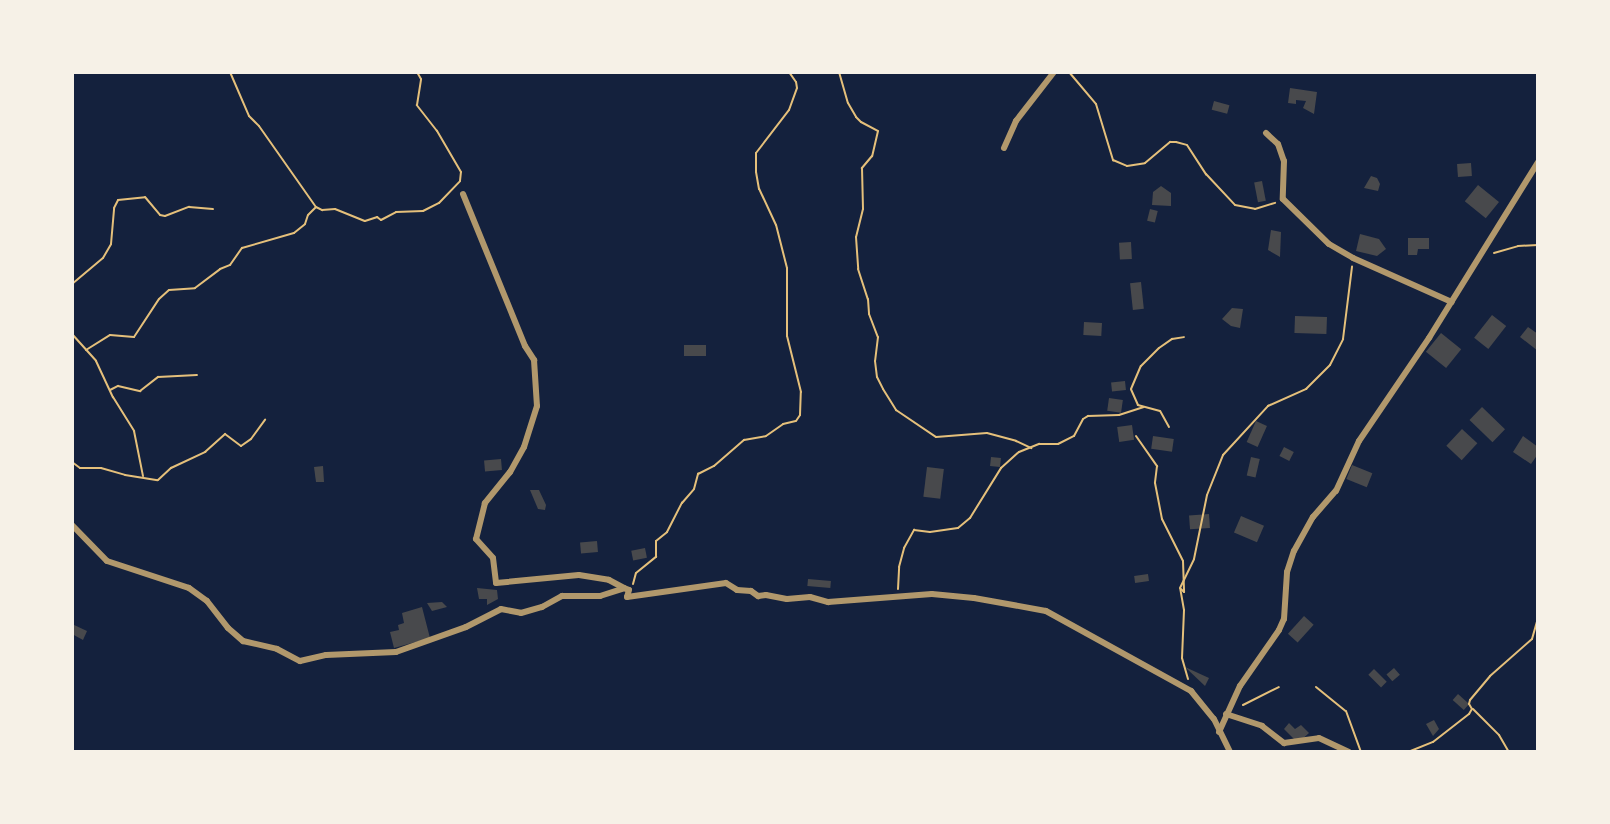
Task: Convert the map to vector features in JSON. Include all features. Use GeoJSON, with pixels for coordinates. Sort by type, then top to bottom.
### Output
{"type":"FeatureCollection","features":[{"type":"Feature","properties":{"kind":"street"},"geometry":{"type":"LineString","coordinates":[[1004,148],[1016,121],[1054,72]]}},
{"type":"Feature","properties":{"kind":"street"},"geometry":{"type":"LineString","coordinates":[[1266,133],[1278,144],[1284,161],[1283,199],[1329,244],[1353,258],[1452,302]]}},
{"type":"Feature","properties":{"kind":"street"},"geometry":{"type":"LineString","coordinates":[[1219,733],[1231,704],[1280,630],[1284,619],[1287,572],[1294,550],[1312,517],[1336,491],[1359,441],[1452,302],[1538,162]]}},
{"type":"Feature","properties":{"kind":"street"},"geometry":{"type":"LineString","coordinates":[[463,194],[525,346],[534,360],[537,406],[524,447],[510,472],[485,503],[476,539],[493,558],[495,583],[579,575],[609,580],[629,590],[627,597],[694,589],[716,583],[726,584],[737,590],[749,590],[758,596],[766,595],[787,599],[810,597],[828,602],[932,594],[1046,611],[1191,691],[1214,719],[1230,752]]}},
{"type":"Feature","properties":{"kind":"street"},"geometry":{"type":"LineString","coordinates":[[72,525],[113,565],[189,588],[207,601],[228,628],[243,641],[277,649],[300,661],[326,655],[396,652],[466,627],[501,609],[521,613],[542,607],[562,596],[600,596],[624,588]]}},
{"type":"Feature","properties":{"kind":"street"},"geometry":{"type":"LineString","coordinates":[[1226,714],[1262,726],[1284,743],[1319,738],[1349,752]]}},
{"type":"Feature","properties":{"kind":"path"},"geometry":{"type":"LineString","coordinates":[[230,72],[249,116],[259,126],[316,207],[335,209],[359,220],[377,217],[381,220],[396,212],[423,210],[431,207],[439,203],[460,181],[461,172],[437,131],[417,105],[421,79],[417,72]]}},
{"type":"Feature","properties":{"kind":"path"},"geometry":{"type":"LineString","coordinates":[[627,597],[636,573],[656,557],[656,542],[667,532],[682,503],[694,489],[698,474],[714,466],[744,440],[766,436],[783,424],[796,421],[800,415],[801,392],[787,336],[787,268],[776,225],[759,189],[756,172],[756,153],[789,110],[797,88],[789,72]]}},
{"type":"Feature","properties":{"kind":"path"},"geometry":{"type":"LineString","coordinates":[[839,72],[848,103],[856,117],[878,131],[872,156],[862,168],[863,209],[856,237],[858,269],[868,299],[868,314],[878,336],[875,361],[883,389],[896,410],[936,437],[987,433],[1031,448]]}},
{"type":"Feature","properties":{"kind":"path"},"geometry":{"type":"LineString","coordinates":[[1069,72],[1096,104],[1113,160],[1127,166],[1145,163],[1170,142],[1176,142],[1187,146],[1206,174],[1235,205],[1255,209],[1283,199]]}},
{"type":"Feature","properties":{"kind":"path"},"geometry":{"type":"LineString","coordinates":[[72,284],[103,258],[111,244],[114,208],[118,200],[145,197],[160,215],[165,216],[189,207],[213,209]]}},
{"type":"Feature","properties":{"kind":"path"},"geometry":{"type":"LineString","coordinates":[[86,350],[110,334],[134,337],[159,299],[169,290],[201,285],[220,269],[230,266],[242,248],[256,246],[297,231],[305,224],[308,215],[316,207]]}},
{"type":"Feature","properties":{"kind":"path"},"geometry":{"type":"LineString","coordinates":[[1478,257],[1509,248],[1538,245]]}},
{"type":"Feature","properties":{"kind":"path"},"geometry":{"type":"LineString","coordinates":[[1191,691],[1182,658],[1184,610],[1179,588],[1194,559],[1207,495],[1223,455],[1268,406],[1306,389],[1330,365],[1343,339],[1353,258]]}},
{"type":"Feature","properties":{"kind":"path"},"geometry":{"type":"LineString","coordinates":[[72,334],[96,361],[134,431],[143,476]]}},
{"type":"Feature","properties":{"kind":"path"},"geometry":{"type":"LineString","coordinates":[[1169,427],[1160,411],[1138,405],[1131,389],[1141,366],[1164,343],[1184,337]]}},
{"type":"Feature","properties":{"kind":"path"},"geometry":{"type":"LineString","coordinates":[[110,390],[118,386],[140,391],[158,377],[198,375]]}},
{"type":"Feature","properties":{"kind":"path"},"geometry":{"type":"LineString","coordinates":[[898,598],[899,567],[904,548],[914,530],[930,532],[958,528],[970,518],[1001,468],[1019,452],[1039,444],[1058,444],[1074,436],[1083,419],[1088,416],[1119,415],[1144,407]]}},
{"type":"Feature","properties":{"kind":"path"},"geometry":{"type":"LineString","coordinates":[[72,462],[87,469],[101,468],[125,476],[143,476],[158,480],[171,468],[205,452],[225,434],[241,446],[251,439],[265,420]]}},
{"type":"Feature","properties":{"kind":"path"},"geometry":{"type":"LineString","coordinates":[[1136,436],[1157,466],[1155,483],[1162,519],[1183,561],[1184,592],[1179,588]]}},
{"type":"Feature","properties":{"kind":"path"},"geometry":{"type":"LineString","coordinates":[[1509,752],[1499,735],[1469,704],[1490,676],[1532,639],[1538,618]]}},
{"type":"Feature","properties":{"kind":"path"},"geometry":{"type":"LineString","coordinates":[[1231,704],[1241,705],[1279,687]]}},
{"type":"Feature","properties":{"kind":"path"},"geometry":{"type":"LineString","coordinates":[[1316,687],[1346,711],[1361,752]]}},
{"type":"Feature","properties":{"kind":"path"},"geometry":{"type":"LineString","coordinates":[[1408,752],[1434,742],[1469,714],[1472,708]]}},
{"type":"Feature","properties":{"kind":"building"},"geometry":{"type":"Polygon","coordinates":[[[1290,88],[1317,92],[1314,114],[1303,108],[1306,101],[1296,100],[1296,104],[1288,103],[1290,88]]]}},
{"type":"Feature","properties":{"kind":"building"},"geometry":{"type":"Polygon","coordinates":[[[1214,101],[1229,105],[1227,114],[1212,110],[1214,101]]]}},
{"type":"Feature","properties":{"kind":"building"},"geometry":{"type":"Polygon","coordinates":[[[1471,163],[1472,176],[1458,177],[1457,164],[1471,163]]]}},
{"type":"Feature","properties":{"kind":"building"},"geometry":{"type":"Polygon","coordinates":[[[1371,176],[1377,178],[1380,184],[1378,191],[1364,188],[1371,176]]]}},
{"type":"Feature","properties":{"kind":"building"},"geometry":{"type":"Polygon","coordinates":[[[1262,181],[1266,201],[1258,202],[1254,183],[1262,181]]]}},
{"type":"Feature","properties":{"kind":"building"},"geometry":{"type":"Polygon","coordinates":[[[1478,185],[1499,202],[1486,218],[1465,201],[1478,185]]]}},
{"type":"Feature","properties":{"kind":"building"},"geometry":{"type":"Polygon","coordinates":[[[1161,186],[1171,193],[1171,206],[1152,205],[1153,192],[1161,186]]]}},
{"type":"Feature","properties":{"kind":"building"},"geometry":{"type":"Polygon","coordinates":[[[1150,209],[1158,211],[1155,223],[1147,221],[1150,209]]]}},
{"type":"Feature","properties":{"kind":"building"},"geometry":{"type":"Polygon","coordinates":[[[1271,230],[1281,232],[1280,257],[1268,250],[1271,230]]]}},
{"type":"Feature","properties":{"kind":"building"},"geometry":{"type":"Polygon","coordinates":[[[1360,234],[1379,239],[1386,249],[1377,256],[1356,251],[1360,234]]]}},
{"type":"Feature","properties":{"kind":"building"},"geometry":{"type":"Polygon","coordinates":[[[1408,238],[1429,238],[1429,249],[1418,249],[1417,255],[1408,255],[1408,238]]]}},
{"type":"Feature","properties":{"kind":"building"},"geometry":{"type":"Polygon","coordinates":[[[1131,242],[1132,259],[1120,260],[1119,243],[1131,242]]]}},
{"type":"Feature","properties":{"kind":"building"},"geometry":{"type":"Polygon","coordinates":[[[1141,282],[1144,309],[1133,310],[1130,283],[1141,282]]]}},
{"type":"Feature","properties":{"kind":"building"},"geometry":{"type":"Polygon","coordinates":[[[1232,308],[1243,309],[1240,328],[1231,326],[1222,319],[1232,308]]]}},
{"type":"Feature","properties":{"kind":"building"},"geometry":{"type":"Polygon","coordinates":[[[1492,315],[1506,326],[1488,349],[1474,338],[1492,315]]]}},
{"type":"Feature","properties":{"kind":"building"},"geometry":{"type":"Polygon","coordinates":[[[1295,316],[1327,317],[1326,334],[1294,333],[1295,316]]]}},
{"type":"Feature","properties":{"kind":"building"},"geometry":{"type":"Polygon","coordinates":[[[1084,322],[1102,323],[1101,336],[1083,335],[1084,322]]]}},
{"type":"Feature","properties":{"kind":"building"},"geometry":{"type":"Polygon","coordinates":[[[1528,327],[1538,334],[1538,351],[1520,337],[1528,327]]]}},
{"type":"Feature","properties":{"kind":"building"},"geometry":{"type":"Polygon","coordinates":[[[1441,333],[1461,349],[1446,368],[1426,352],[1441,333]]]}},
{"type":"Feature","properties":{"kind":"building"},"geometry":{"type":"Polygon","coordinates":[[[684,345],[706,345],[706,356],[684,356],[684,345]]]}},
{"type":"Feature","properties":{"kind":"building"},"geometry":{"type":"Polygon","coordinates":[[[1125,381],[1126,390],[1112,391],[1111,382],[1125,381]]]}},
{"type":"Feature","properties":{"kind":"building"},"geometry":{"type":"Polygon","coordinates":[[[1109,398],[1123,400],[1121,413],[1107,411],[1109,398]]]}},
{"type":"Feature","properties":{"kind":"building"},"geometry":{"type":"Polygon","coordinates":[[[1482,407],[1505,429],[1493,442],[1469,420],[1482,407]]]}},
{"type":"Feature","properties":{"kind":"building"},"geometry":{"type":"Polygon","coordinates":[[[1256,421],[1267,426],[1258,447],[1247,442],[1256,421]]]}},
{"type":"Feature","properties":{"kind":"building"},"geometry":{"type":"Polygon","coordinates":[[[1132,425],[1134,440],[1119,442],[1117,427],[1132,425]]]}},
{"type":"Feature","properties":{"kind":"building"},"geometry":{"type":"Polygon","coordinates":[[[1462,429],[1477,443],[1462,460],[1446,446],[1462,429]]]}},
{"type":"Feature","properties":{"kind":"building"},"geometry":{"type":"Polygon","coordinates":[[[1153,436],[1174,439],[1172,452],[1151,449],[1153,436]]]}},
{"type":"Feature","properties":{"kind":"building"},"geometry":{"type":"Polygon","coordinates":[[[1523,436],[1538,447],[1538,454],[1531,464],[1513,452],[1523,436]]]}},
{"type":"Feature","properties":{"kind":"building"},"geometry":{"type":"Polygon","coordinates":[[[1284,447],[1294,452],[1289,461],[1279,456],[1284,447]]]}},
{"type":"Feature","properties":{"kind":"building"},"geometry":{"type":"Polygon","coordinates":[[[991,457],[1001,458],[1000,467],[990,466],[991,457]]]}},
{"type":"Feature","properties":{"kind":"building"},"geometry":{"type":"Polygon","coordinates":[[[1251,457],[1260,459],[1255,478],[1247,476],[1251,457]]]}},
{"type":"Feature","properties":{"kind":"building"},"geometry":{"type":"Polygon","coordinates":[[[501,459],[502,470],[485,471],[484,460],[501,459]]]}},
{"type":"Feature","properties":{"kind":"building"},"geometry":{"type":"Polygon","coordinates":[[[1352,465],[1372,473],[1367,487],[1346,479],[1352,465]]]}},
{"type":"Feature","properties":{"kind":"building"},"geometry":{"type":"Polygon","coordinates":[[[323,466],[324,482],[316,482],[314,467],[323,466]]]}},
{"type":"Feature","properties":{"kind":"building"},"geometry":{"type":"Polygon","coordinates":[[[927,467],[944,469],[940,499],[923,497],[927,467]]]}},
{"type":"Feature","properties":{"kind":"building"},"geometry":{"type":"Polygon","coordinates":[[[530,490],[539,490],[546,505],[545,510],[538,509],[530,490]]]}},
{"type":"Feature","properties":{"kind":"building"},"geometry":{"type":"Polygon","coordinates":[[[1209,514],[1210,528],[1190,529],[1189,515],[1209,514]]]}},
{"type":"Feature","properties":{"kind":"building"},"geometry":{"type":"Polygon","coordinates":[[[1241,516],[1264,526],[1257,542],[1234,533],[1241,516]]]}},
{"type":"Feature","properties":{"kind":"building"},"geometry":{"type":"Polygon","coordinates":[[[597,541],[598,552],[581,553],[580,542],[597,541]]]}},
{"type":"Feature","properties":{"kind":"building"},"geometry":{"type":"Polygon","coordinates":[[[645,548],[647,558],[633,560],[631,551],[645,548]]]}},
{"type":"Feature","properties":{"kind":"building"},"geometry":{"type":"Polygon","coordinates":[[[1148,574],[1149,581],[1135,583],[1134,576],[1148,574]]]}},
{"type":"Feature","properties":{"kind":"building"},"geometry":{"type":"Polygon","coordinates":[[[808,579],[831,581],[830,588],[807,586],[808,579]]]}},
{"type":"Feature","properties":{"kind":"building"},"geometry":{"type":"Polygon","coordinates":[[[477,588],[497,590],[498,599],[487,605],[487,599],[479,599],[477,588]]]}},
{"type":"Feature","properties":{"kind":"building"},"geometry":{"type":"Polygon","coordinates":[[[442,602],[447,607],[432,611],[427,603],[442,602]]]}},
{"type":"Feature","properties":{"kind":"building"},"geometry":{"type":"Polygon","coordinates":[[[422,607],[430,638],[394,648],[390,632],[399,630],[398,625],[404,623],[402,613],[422,607]]]}},
{"type":"Feature","properties":{"kind":"building"},"geometry":{"type":"Polygon","coordinates":[[[1304,616],[1314,625],[1298,643],[1288,634],[1304,616]]]}},
{"type":"Feature","properties":{"kind":"building"},"geometry":{"type":"Polygon","coordinates":[[[72,624],[87,631],[83,640],[72,634],[72,624]]]}},
{"type":"Feature","properties":{"kind":"building"},"geometry":{"type":"Polygon","coordinates":[[[1185,667],[1209,678],[1205,686],[1185,667]]]}},
{"type":"Feature","properties":{"kind":"building"},"geometry":{"type":"Polygon","coordinates":[[[1394,668],[1400,675],[1392,681],[1386,675],[1394,668]]]}},
{"type":"Feature","properties":{"kind":"building"},"geometry":{"type":"Polygon","coordinates":[[[1374,669],[1387,682],[1381,687],[1368,675],[1374,669]]]}},
{"type":"Feature","properties":{"kind":"building"},"geometry":{"type":"Polygon","coordinates":[[[1458,694],[1469,704],[1464,710],[1453,700],[1458,694]]]}},
{"type":"Feature","properties":{"kind":"building"},"geometry":{"type":"Polygon","coordinates":[[[1434,720],[1439,729],[1433,736],[1426,724],[1434,720]]]}},
{"type":"Feature","properties":{"kind":"building"},"geometry":{"type":"Polygon","coordinates":[[[1289,723],[1295,729],[1301,725],[1309,733],[1298,743],[1284,729],[1289,723]]]}}]}
